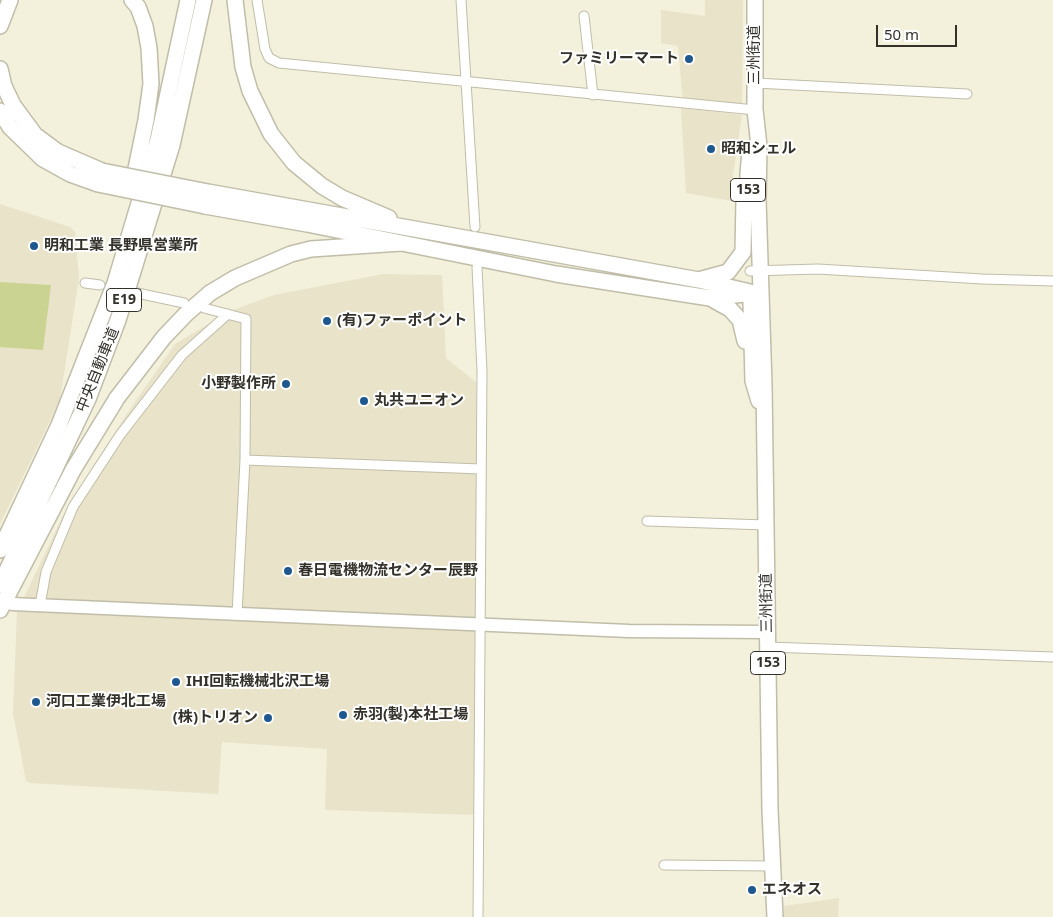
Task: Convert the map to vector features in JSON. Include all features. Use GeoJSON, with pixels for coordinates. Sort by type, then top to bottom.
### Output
{"type":"FeatureCollection","features":[{"type":"Feature","properties":{"kind":"highway"},"geometry":{"type":"LineString","coordinates":[[0,26],[10,0]]}},
{"type":"Feature","properties":{"kind":"highway"},"geometry":{"type":"LineString","coordinates":[[104,314],[110,273],[125,220],[146,120],[151,84],[149,48],[145,26],[138,7],[132,0]]}},
{"type":"Feature","properties":{"kind":"highway","name":"中央自動車道"},"geometry":{"type":"LineString","coordinates":[[0,550],[59,425],[104,314],[158,140],[188,0]]}},
{"type":"Feature","properties":{"kind":"highway","name":"中央自動車道"},"geometry":{"type":"LineString","coordinates":[[0,585],[88,399],[118,320],[172,145],[204,0]]}},
{"type":"Feature","properties":{"kind":"highway"},"geometry":{"type":"LineString","coordinates":[[235,0],[239,43],[250,92],[259,113],[282,149],[294,162],[342,198],[412,227]]}},
{"type":"Feature","properties":{"kind":"highway","name":"三州街道"},"geometry":{"type":"LineString","coordinates":[[755,0],[755,110],[748,185],[762,330],[772,866],[775,917]]}},
{"type":"Feature","properties":{"kind":"highway"},"geometry":{"type":"LineString","coordinates":[[0,69],[4,86],[13,105],[35,135],[58,152],[100,177]]}},
{"type":"Feature","properties":{"kind":"highway","name":"三州街道"},"geometry":{"type":"LineString","coordinates":[[755,110],[760,146],[755,271]]}},
{"type":"Feature","properties":{"kind":"highway"},"geometry":{"type":"LineString","coordinates":[[0,111],[10,127],[43,159],[70,174],[100,177],[207,199],[401,243],[556,274],[710,298],[750,292]]}},
{"type":"Feature","properties":{"kind":"highway"},"geometry":{"type":"LineString","coordinates":[[698,280],[728,272],[742,252],[744,193],[748,185]]}},
{"type":"Feature","properties":{"kind":"highway"},"geometry":{"type":"LineString","coordinates":[[207,199],[412,227],[559,256],[698,280],[750,292],[758,304],[762,330]]}},
{"type":"Feature","properties":{"kind":"highway"},"geometry":{"type":"LineString","coordinates":[[6,607],[73,470],[117,398],[164,337],[186,314],[210,293],[235,278],[253,268],[291,254],[311,249],[401,243]]}},
{"type":"Feature","properties":{"kind":"highway"},"geometry":{"type":"LineString","coordinates":[[750,292],[755,271]]}},
{"type":"Feature","properties":{"kind":"highway","name":"三州街道"},"geometry":{"type":"LineString","coordinates":[[750,292],[753,382],[763,410]]}},
{"type":"Feature","properties":{"kind":"highway"},"geometry":{"type":"LineString","coordinates":[[710,298],[730,309],[740,320],[744,329],[747,358],[753,382]]}},
{"type":"Feature","properties":{"kind":"street"},"geometry":{"type":"LineString","coordinates":[[257,0],[265,49],[269,58],[278,63],[755,110]]}},
{"type":"Feature","properties":{"kind":"street"},"geometry":{"type":"LineString","coordinates":[[461,0],[475,227]]}},
{"type":"Feature","properties":{"kind":"street"},"geometry":{"type":"LineString","coordinates":[[584,16],[593,95]]}},
{"type":"Feature","properties":{"kind":"street"},"geometry":{"type":"LineString","coordinates":[[755,82],[967,94]]}},
{"type":"Feature","properties":{"kind":"street"},"geometry":{"type":"LineString","coordinates":[[477,267],[482,371],[482,624],[478,917]]}},
{"type":"Feature","properties":{"kind":"street"},"geometry":{"type":"LineString","coordinates":[[755,271],[818,269],[1053,281]]}},
{"type":"Feature","properties":{"kind":"street"},"geometry":{"type":"LineString","coordinates":[[85,283],[100,285]]}},
{"type":"Feature","properties":{"kind":"street"},"geometry":{"type":"LineString","coordinates":[[137,294],[184,303]]}},
{"type":"Feature","properties":{"kind":"street"},"geometry":{"type":"LineString","coordinates":[[204,308],[246,319],[245,460],[238,614]]}},
{"type":"Feature","properties":{"kind":"street"},"geometry":{"type":"LineString","coordinates":[[40,605],[46,572],[73,507],[120,435],[182,355],[228,314]]}},
{"type":"Feature","properties":{"kind":"street"},"geometry":{"type":"LineString","coordinates":[[245,460],[481,469]]}},
{"type":"Feature","properties":{"kind":"street"},"geometry":{"type":"LineString","coordinates":[[648,521],[766,525]]}},
{"type":"Feature","properties":{"kind":"street"},"geometry":{"type":"LineString","coordinates":[[6,607],[40,605],[629,631],[1053,657]]}},
{"type":"Feature","properties":{"kind":"street"},"geometry":{"type":"LineString","coordinates":[[664,865],[772,866]]}},
{"type":"Feature","properties":{"kind":"shaded area"},"geometry":{"type":"Polygon","coordinates":[[[705,0],[743,0],[742,104],[683,102],[678,46],[661,43],[661,10],[705,16],[705,0]]]}},
{"type":"Feature","properties":{"kind":"shaded area","name":"昭和シェル"},"geometry":{"type":"Polygon","coordinates":[[[681,108],[742,115],[733,175],[732,201],[686,193],[681,108]]]}},
{"type":"Feature","properties":{"kind":"shaded area"},"geometry":{"type":"Polygon","coordinates":[[[0,204],[70,227],[75,232],[79,278],[60,400],[0,524],[0,204]]]}},
{"type":"Feature","properties":{"kind":"shaded area"},"geometry":{"type":"Polygon","coordinates":[[[383,274],[442,275],[446,358],[476,382],[479,633],[474,815],[325,810],[327,749],[222,742],[218,794],[31,783],[26,781],[13,713],[17,612],[67,507],[126,415],[175,344],[228,312],[274,295],[383,274]]]}},
{"type":"Feature","properties":{"kind":"shaded area"},"geometry":{"type":"Polygon","coordinates":[[[839,898],[838,917],[784,917],[784,906],[839,898]]]}},
{"type":"Feature","properties":{"kind":"green space"},"geometry":{"type":"Polygon","coordinates":[[[0,282],[51,285],[43,350],[0,347],[0,282]]]}},
{"type":"Feature","properties":{"kind":"place","name":"ファミリーマート"},"geometry":{"type":"Point","coordinates":[689,59]}},
{"type":"Feature","properties":{"kind":"place","name":"昭和シェル"},"geometry":{"type":"Point","coordinates":[711,149]}},
{"type":"Feature","properties":{"kind":"place","name":"明和工業 長野県営業所"},"geometry":{"type":"Point","coordinates":[34,246]}},
{"type":"Feature","properties":{"kind":"place","name":"(有)ファーポイント"},"geometry":{"type":"Point","coordinates":[327,321]}},
{"type":"Feature","properties":{"kind":"place","name":"小野製作所"},"geometry":{"type":"Point","coordinates":[286,384]}},
{"type":"Feature","properties":{"kind":"place","name":"丸共ユニオン"},"geometry":{"type":"Point","coordinates":[364,401]}},
{"type":"Feature","properties":{"kind":"place","name":"春日電機物流センター辰野"},"geometry":{"type":"Point","coordinates":[288,571]}},
{"type":"Feature","properties":{"kind":"place","name":"IHI回転機械北沢工場"},"geometry":{"type":"Point","coordinates":[176,682]}},
{"type":"Feature","properties":{"kind":"place","name":"河口工業伊北工場"},"geometry":{"type":"Point","coordinates":[36,702]}},
{"type":"Feature","properties":{"kind":"place","name":"赤羽(製)本社工場"},"geometry":{"type":"Point","coordinates":[343,715]}},
{"type":"Feature","properties":{"kind":"place","name":"(株)トリオン"},"geometry":{"type":"Point","coordinates":[268,718]}},
{"type":"Feature","properties":{"kind":"place","name":"エネオス"},"geometry":{"type":"Point","coordinates":[752,890]}}]}
